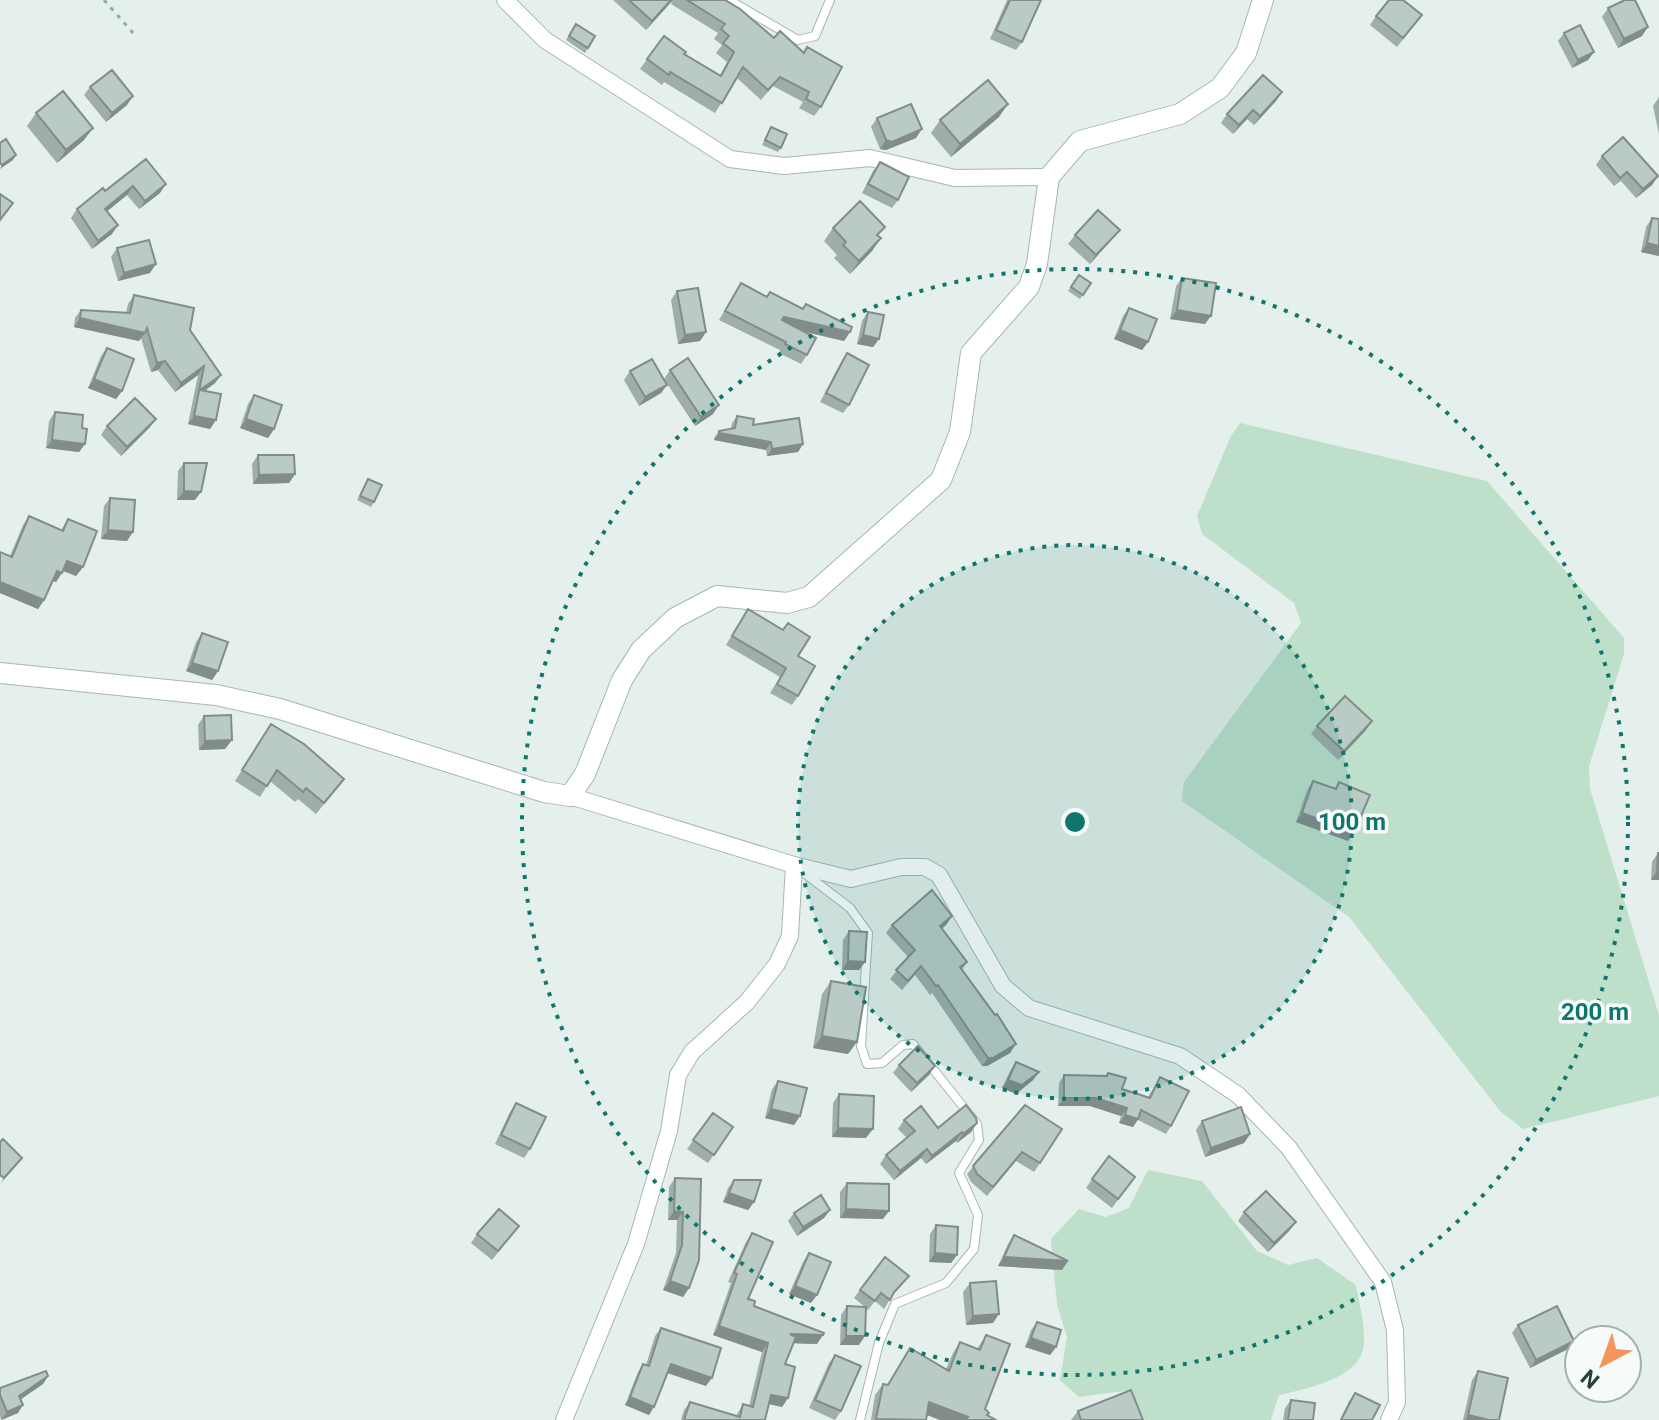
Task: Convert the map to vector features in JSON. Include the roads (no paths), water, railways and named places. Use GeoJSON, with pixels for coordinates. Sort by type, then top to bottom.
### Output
{"type":"FeatureCollection","features":[{"type":"Feature","properties":{"kind":"street"},"geometry":{"type":"LineString","coordinates":[[505,0],[545,40],[730,159],[784,166],[870,158],[955,178],[1049,177]]}},
{"type":"Feature","properties":{"kind":"street"},"geometry":{"type":"LineString","coordinates":[[570,796],[585,774],[622,680],[641,650],[675,618],[717,596],[787,603],[809,597],[941,480],[960,432],[971,353],[1029,287],[1033,276],[1049,177],[1080,141],[1180,114],[1220,88],[1246,53],[1263,0]]}},
{"type":"Feature","properties":{"kind":"street"},"geometry":{"type":"LineString","coordinates":[[0,673],[216,695],[280,709],[544,792],[570,796],[794,865],[851,879],[901,867],[925,867],[939,875],[1003,986],[1029,1008],[1180,1056],[1238,1095],[1289,1148],[1383,1282],[1395,1330],[1397,1402],[1389,1420]]}},
{"type":"Feature","properties":{"kind":"street"},"geometry":{"type":"LineString","coordinates":[[564,1420],[636,1244],[669,1131],[678,1075],[692,1052],[747,1002],[777,964],[790,936],[794,865]]}},
{"type":"Feature","properties":{"kind":"lane"},"geometry":{"type":"LineString","coordinates":[[729,0],[798,40],[815,36],[830,0]]}},
{"type":"Feature","properties":{"kind":"lane"},"geometry":{"type":"LineString","coordinates":[[794,865],[850,908],[868,933],[861,1046],[867,1064],[882,1063],[903,1045],[913,1044],[977,1124],[979,1140],[959,1173],[978,1215],[974,1249],[946,1283],[895,1304],[879,1343],[860,1420]]}}]}
